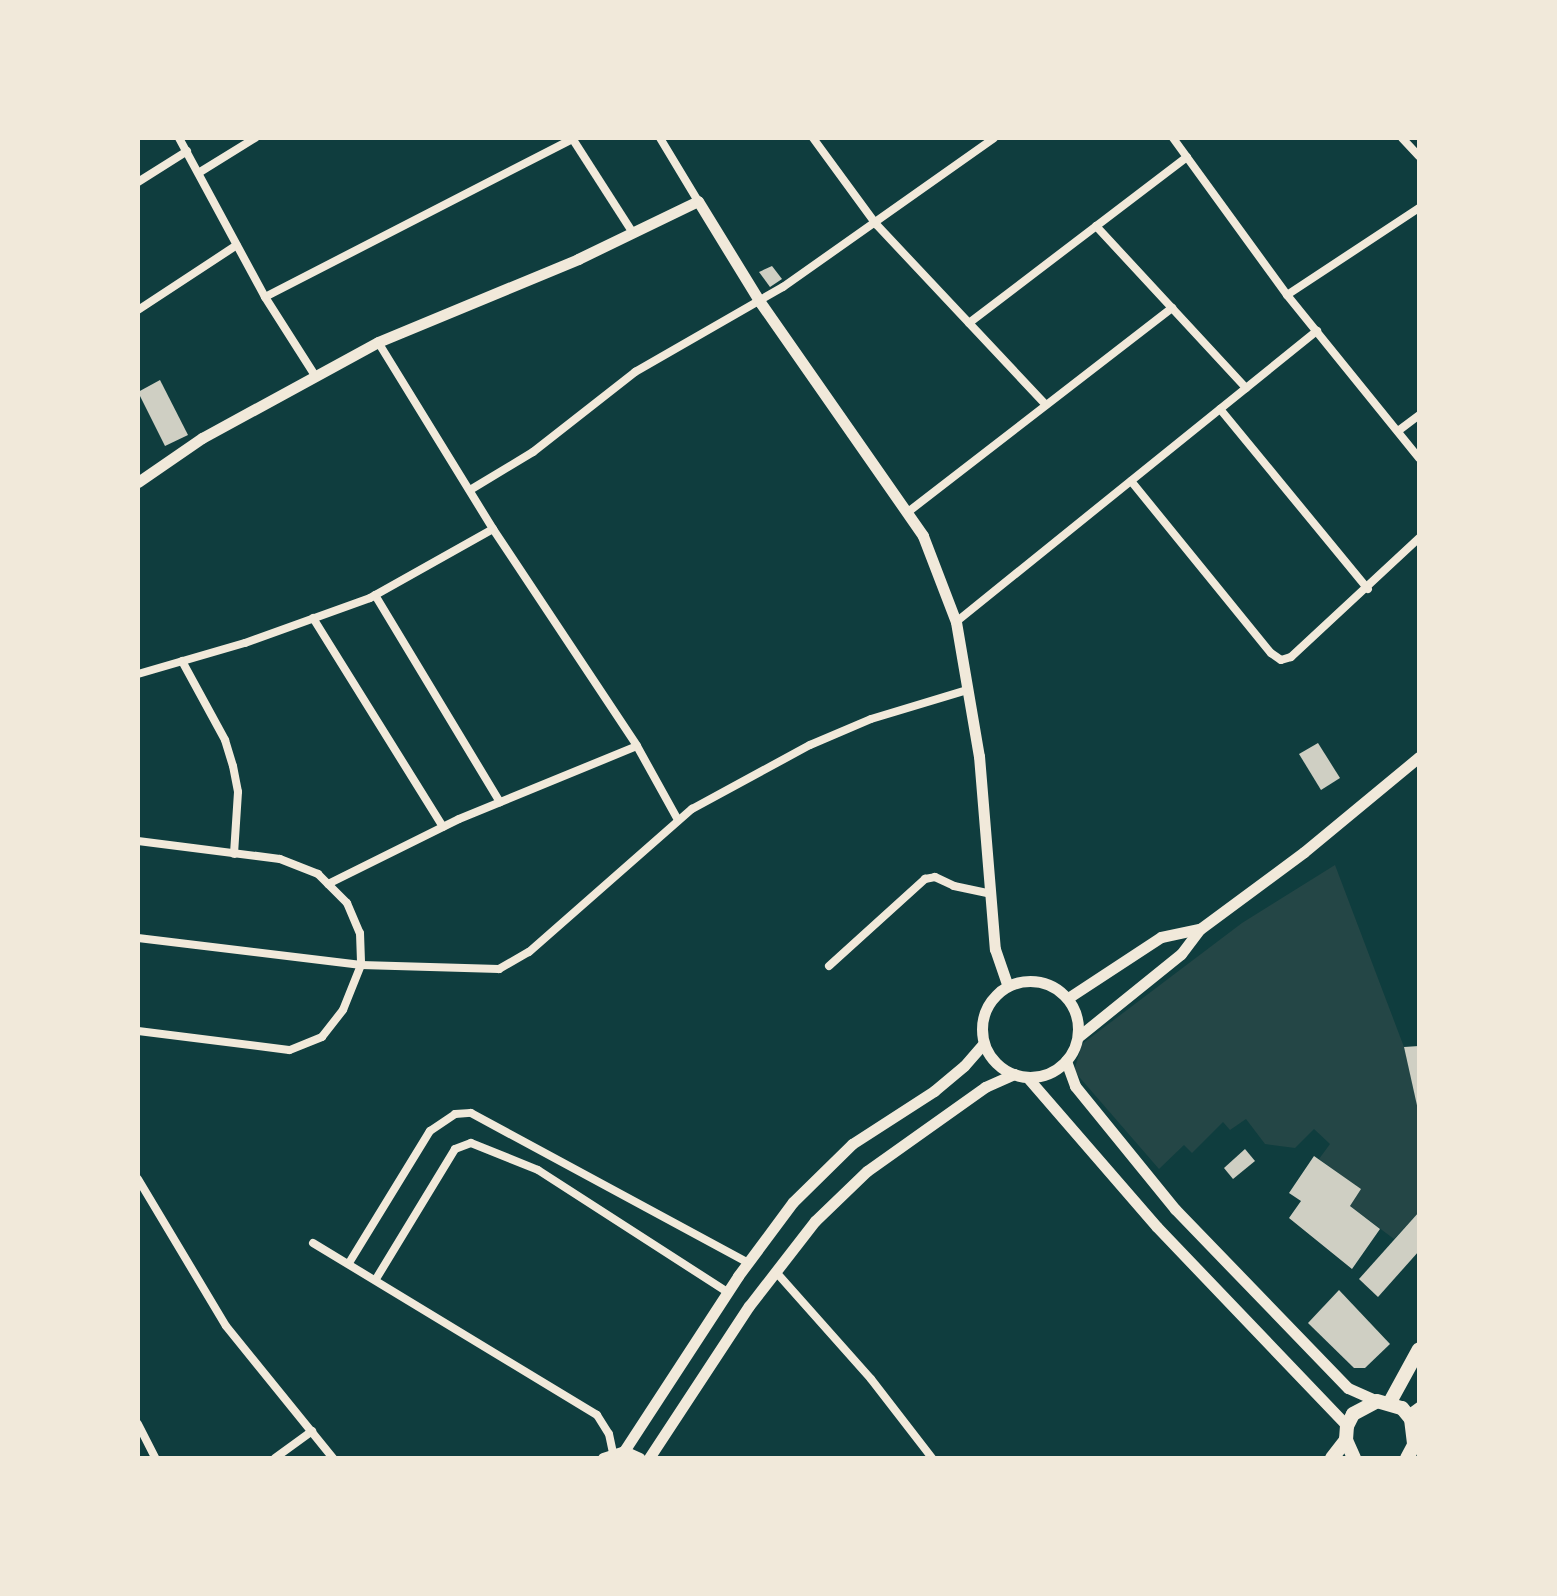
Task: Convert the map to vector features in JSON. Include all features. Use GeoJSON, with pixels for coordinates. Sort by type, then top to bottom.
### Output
{"type":"FeatureCollection","features":[{"type":"Feature","properties":{"kind":"main road"},"geometry":{"type":"LineString","coordinates":[[1332,1458],[1353,1414],[1383,1401],[1419,1349]]}},
{"type":"Feature","properties":{"kind":"main road"},"geometry":{"type":"LineString","coordinates":[[1383,1401],[1414,1411],[1417,1430],[1407,1458]]}},
{"type":"Feature","properties":{"kind":"main road"},"geometry":{"type":"LineString","coordinates":[[1346,1433],[1354,1458]]}},
{"type":"Feature","properties":{"kind":"street"},"geometry":{"type":"LineString","coordinates":[[179,138],[265,297],[314,374]]}},
{"type":"Feature","properties":{"kind":"street"},"geometry":{"type":"LineString","coordinates":[[200,172],[255,138]]}},
{"type":"Feature","properties":{"kind":"street"},"geometry":{"type":"LineString","coordinates":[[660,138],[760,302],[923,536],[956,622],[979,756],[995,949],[1008,986]]}},
{"type":"Feature","properties":{"kind":"street"},"geometry":{"type":"LineString","coordinates":[[813,138],[876,224],[1046,405]]}},
{"type":"Feature","properties":{"kind":"street"},"geometry":{"type":"LineString","coordinates":[[470,490],[533,452],[635,372],[760,302],[876,224],[994,138]]}},
{"type":"Feature","properties":{"kind":"street"},"geometry":{"type":"LineString","coordinates":[[1173,138],[1287,295],[1419,458]]}},
{"type":"Feature","properties":{"kind":"street"},"geometry":{"type":"LineString","coordinates":[[1402,138],[1419,156]]}},
{"type":"Feature","properties":{"kind":"street"},"geometry":{"type":"LineString","coordinates":[[265,297],[573,139],[633,233]]}},
{"type":"Feature","properties":{"kind":"street"},"geometry":{"type":"LineString","coordinates":[[138,182],[187,151]]}},
{"type":"Feature","properties":{"kind":"street"},"geometry":{"type":"LineString","coordinates":[[969,323],[1187,157]]}},
{"type":"Feature","properties":{"kind":"street"},"geometry":{"type":"LineString","coordinates":[[138,482],[202,438],[314,374],[378,342],[633,233],[698,201]]}},
{"type":"Feature","properties":{"kind":"street"},"geometry":{"type":"LineString","coordinates":[[1287,295],[1419,208]]}},
{"type":"Feature","properties":{"kind":"street"},"geometry":{"type":"LineString","coordinates":[[1096,226],[1246,388]]}},
{"type":"Feature","properties":{"kind":"street"},"geometry":{"type":"LineString","coordinates":[[138,310],[237,245]]}},
{"type":"Feature","properties":{"kind":"street"},"geometry":{"type":"LineString","coordinates":[[908,512],[1172,308]]}},
{"type":"Feature","properties":{"kind":"street"},"geometry":{"type":"LineString","coordinates":[[956,622],[1317,331]]}},
{"type":"Feature","properties":{"kind":"street"},"geometry":{"type":"LineString","coordinates":[[378,342],[493,529],[637,746],[678,820]]}},
{"type":"Feature","properties":{"kind":"street"},"geometry":{"type":"LineString","coordinates":[[1220,409],[1368,589]]}},
{"type":"Feature","properties":{"kind":"street"},"geometry":{"type":"LineString","coordinates":[[1398,431],[1419,415]]}},
{"type":"Feature","properties":{"kind":"street"},"geometry":{"type":"LineString","coordinates":[[1131,481],[1277,658],[1291,657],[1368,589],[1419,538]]}},
{"type":"Feature","properties":{"kind":"street"},"geometry":{"type":"LineString","coordinates":[[138,674],[375,595],[493,529]]}},
{"type":"Feature","properties":{"kind":"street"},"geometry":{"type":"LineString","coordinates":[[375,595],[500,802]]}},
{"type":"Feature","properties":{"kind":"street"},"geometry":{"type":"LineString","coordinates":[[313,618],[443,827]]}},
{"type":"Feature","properties":{"kind":"street"},"geometry":{"type":"LineString","coordinates":[[182,661],[225,740],[233,766],[238,792],[234,854]]}},
{"type":"Feature","properties":{"kind":"street"},"geometry":{"type":"LineString","coordinates":[[138,938],[361,965],[499,969],[529,952],[678,820],[810,745],[871,719],[967,690]]}},
{"type":"Feature","properties":{"kind":"street"},"geometry":{"type":"LineString","coordinates":[[328,884],[443,827],[637,746]]}},
{"type":"Feature","properties":{"kind":"street"},"geometry":{"type":"LineString","coordinates":[[1078,1037],[1077,1016],[1068,998],[1051,985],[1029,980],[1008,986],[991,1001],[982,1021],[984,1043],[991,1057],[1014,1074],[1027,1077],[1054,1071],[1066,1061],[1078,1037],[1181,954],[1200,929],[1304,852],[1419,757]]}},
{"type":"Feature","properties":{"kind":"street"},"geometry":{"type":"LineString","coordinates":[[138,841],[280,859],[318,874],[347,903],[360,933],[361,965],[343,1010],[322,1037],[289,1050],[138,1031]]}},
{"type":"Feature","properties":{"kind":"street"},"geometry":{"type":"LineString","coordinates":[[829,966],[925,879],[935,877],[954,886],[988,893]]}},
{"type":"Feature","properties":{"kind":"street"},"geometry":{"type":"LineString","coordinates":[[1068,998],[1161,937],[1200,929]]}},
{"type":"Feature","properties":{"kind":"street"},"geometry":{"type":"LineString","coordinates":[[614,1454],[793,1202],[852,1144],[934,1091],[964,1066],[984,1043]]}},
{"type":"Feature","properties":{"kind":"street"},"geometry":{"type":"LineString","coordinates":[[1066,1061],[1075,1086],[1175,1209],[1348,1388],[1383,1401]]}},
{"type":"Feature","properties":{"kind":"street"},"geometry":{"type":"LineString","coordinates":[[649,1458],[776,1272],[815,1221],[867,1171],[985,1087],[1014,1074]]}},
{"type":"Feature","properties":{"kind":"street"},"geometry":{"type":"LineString","coordinates":[[1027,1077],[1157,1227],[1346,1433]]}},
{"type":"Feature","properties":{"kind":"street"},"geometry":{"type":"LineString","coordinates":[[349,1263],[430,1131],[455,1114],[471,1113],[748,1263]]}},
{"type":"Feature","properties":{"kind":"street"},"geometry":{"type":"LineString","coordinates":[[376,1279],[455,1149],[471,1143],[538,1170],[727,1292]]}},
{"type":"Feature","properties":{"kind":"street"},"geometry":{"type":"LineString","coordinates":[[138,1179],[226,1326],[333,1458]]}},
{"type":"Feature","properties":{"kind":"street"},"geometry":{"type":"LineString","coordinates":[[313,1243],[597,1415],[609,1434],[614,1454]]}},
{"type":"Feature","properties":{"kind":"street"},"geometry":{"type":"LineString","coordinates":[[776,1272],[871,1379],[932,1458]]}},
{"type":"Feature","properties":{"kind":"street"},"geometry":{"type":"LineString","coordinates":[[138,1424],[141,1439],[155,1458]]}},
{"type":"Feature","properties":{"kind":"street"},"geometry":{"type":"LineString","coordinates":[[275,1458],[312,1431]]}},
{"type":"Feature","properties":{"kind":"street"},"geometry":{"type":"LineString","coordinates":[[614,1454],[640,1458]]}},
{"type":"Feature","properties":{"kind":"shaded area"},"geometry":{"type":"Polygon","coordinates":[[[1335,865],[1404,1047],[1419,1115],[1419,1212],[1394,1239],[1350,1206],[1360,1189],[1319,1159],[1330,1144],[1314,1129],[1295,1148],[1265,1144],[1246,1119],[1230,1130],[1223,1122],[1192,1153],[1184,1145],[1159,1169],[1074,1071],[1082,1044],[1242,923],[1335,865]]]}},
{"type":"Feature","properties":{"kind":"building"},"geometry":{"type":"Polygon","coordinates":[[[772,266],[782,279],[770,287],[759,272],[772,266]]]}},
{"type":"Feature","properties":{"kind":"building"},"geometry":{"type":"Polygon","coordinates":[[[160,380],[188,435],[165,446],[138,392],[160,380]]]}},
{"type":"Feature","properties":{"kind":"building"},"geometry":{"type":"Polygon","coordinates":[[[1318,743],[1340,778],[1321,790],[1299,754],[1318,743]]]}},
{"type":"Feature","properties":{"kind":"building"},"geometry":{"type":"Polygon","coordinates":[[[1419,1046],[1419,1110],[1418,1110],[1404,1047],[1419,1046]]]}},
{"type":"Feature","properties":{"kind":"building"},"geometry":{"type":"Polygon","coordinates":[[[1245,1149],[1255,1161],[1233,1179],[1224,1168],[1245,1149]]]}},
{"type":"Feature","properties":{"kind":"building"},"geometry":{"type":"Polygon","coordinates":[[[1314,1156],[1361,1189],[1350,1206],[1380,1229],[1352,1269],[1289,1218],[1301,1201],[1289,1193],[1314,1156]]]}},
{"type":"Feature","properties":{"kind":"building"},"geometry":{"type":"Polygon","coordinates":[[[1419,1212],[1419,1251],[1378,1297],[1359,1279],[1419,1212]]]}},
{"type":"Feature","properties":{"kind":"building"},"geometry":{"type":"Polygon","coordinates":[[[1339,1290],[1390,1344],[1365,1368],[1354,1368],[1308,1323],[1339,1290]]]}}]}
